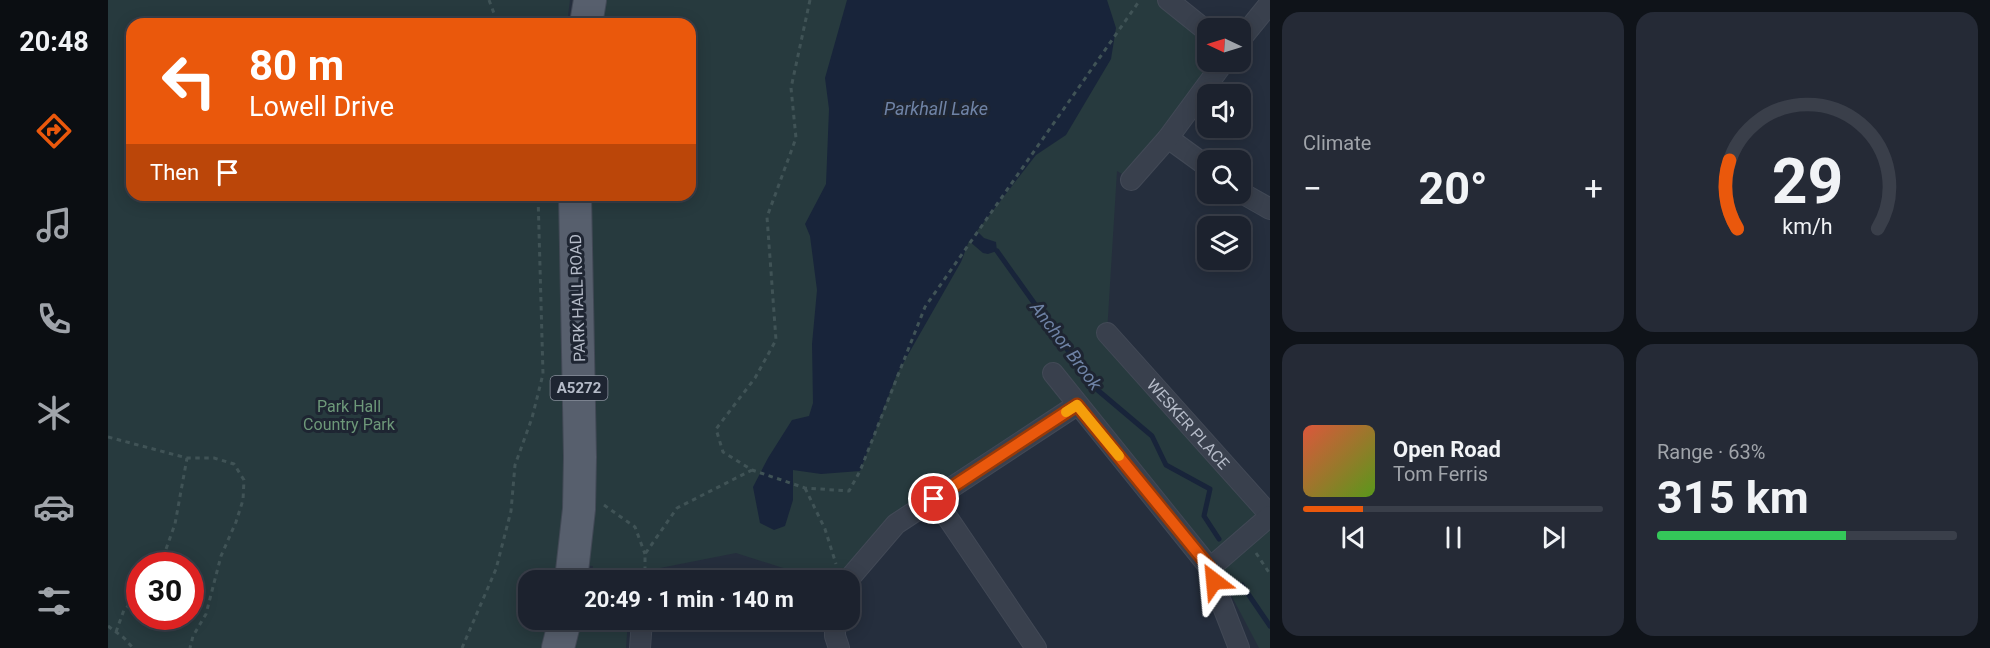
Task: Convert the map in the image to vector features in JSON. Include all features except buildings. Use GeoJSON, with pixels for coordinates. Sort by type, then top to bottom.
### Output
{"type":"FeatureCollection","features":[{"type":"Feature","properties":{"kind":"main road"},"geometry":{"type":"LineString","coordinates":[[587,18],[590,0]]}},
{"type":"Feature","properties":{"kind":"main road","name":"PARK HALL ROAD"},"geometry":{"type":"LineString","coordinates":[[572,570],[579,499],[580,446],[575,201]]}},
{"type":"Feature","properties":{"kind":"main road"},"geometry":{"type":"LineString","coordinates":[[558,648],[562,630]]}},
{"type":"Feature","properties":{"kind":"street"},"geometry":{"type":"LineString","coordinates":[[1168,0],[1197,23]]}},
{"type":"Feature","properties":{"kind":"street"},"geometry":{"type":"LineString","coordinates":[[1251,26],[1270,3]]}},
{"type":"Feature","properties":{"kind":"street"},"geometry":{"type":"LineString","coordinates":[[1131,180],[1168,138],[1217,72]]}},
{"type":"Feature","properties":{"kind":"street"},"geometry":{"type":"LineString","coordinates":[[1168,138],[1197,159]]}},
{"type":"Feature","properties":{"kind":"street"},"geometry":{"type":"LineString","coordinates":[[1251,198],[1270,209]]}},
{"type":"Feature","properties":{"kind":"street","name":"WESKER PLACE"},"geometry":{"type":"LineString","coordinates":[[1107,333],[1270,515]]}},
{"type":"Feature","properties":{"kind":"street"},"geometry":{"type":"LineString","coordinates":[[1053,372],[1077,405],[1210,568],[1239,648]]}},
{"type":"Feature","properties":{"kind":"street"},"geometry":{"type":"LineString","coordinates":[[848,570],[896,524],[1077,405]]}},
{"type":"Feature","properties":{"kind":"street"},"geometry":{"type":"LineString","coordinates":[[934,499],[1036,648]]}},
{"type":"Feature","properties":{"kind":"street"},"geometry":{"type":"LineString","coordinates":[[1210,568],[1270,515]]}},
{"type":"Feature","properties":{"kind":"street"},"geometry":{"type":"LineString","coordinates":[[640,648],[641,630]]}},
{"type":"Feature","properties":{"kind":"street"},"geometry":{"type":"LineString","coordinates":[[835,630],[839,648]]}},
{"type":"Feature","properties":{"kind":"path"},"geometry":{"type":"LineString","coordinates":[[489,0],[496,18]]}},
{"type":"Feature","properties":{"kind":"path"},"geometry":{"type":"LineString","coordinates":[[810,0],[791,88],[796,138],[767,217],[776,340],[755,378],[716,429],[723,452],[753,470],[805,488],[849,491],[860,471],[925,307],[1140,0]]}},
{"type":"Feature","properties":{"kind":"path"},"geometry":{"type":"LineString","coordinates":[[462,648],[496,569],[511,511],[515,465],[532,418],[543,374],[538,201]]}},
{"type":"Feature","properties":{"kind":"path"},"geometry":{"type":"LineString","coordinates":[[108,437],[187,458],[214,458],[234,464],[244,480],[243,500],[221,556],[206,614],[189,648]]}},
{"type":"Feature","properties":{"kind":"path"},"geometry":{"type":"LineString","coordinates":[[165,552],[175,524],[187,458]]}},
{"type":"Feature","properties":{"kind":"path"},"geometry":{"type":"LineString","coordinates":[[645,554],[677,508],[753,470]]}},
{"type":"Feature","properties":{"kind":"path"},"geometry":{"type":"LineString","coordinates":[[805,488],[825,529],[841,570]]}},
{"type":"Feature","properties":{"kind":"path"},"geometry":{"type":"LineString","coordinates":[[579,499],[604,505],[634,527],[645,554],[645,570]]}},
{"type":"Feature","properties":{"kind":"path"},"geometry":{"type":"LineString","coordinates":[[1245,537],[1270,574]]}},
{"type":"Feature","properties":{"kind":"path"},"geometry":{"type":"LineString","coordinates":[[116,632],[126,608]]}},
{"type":"Feature","properties":{"kind":"path"},"geometry":{"type":"LineString","coordinates":[[108,626],[133,648]]}},
{"type":"Feature","properties":{"kind":"green space","name":"Park Hall Country Park"},"geometry":{"type":"Polygon","coordinates":[[[108,0],[570,0],[568,18],[126,18],[126,201],[560,201],[570,459],[559,570],[518,570],[518,630],[549,630],[546,648],[108,648],[108,0]]]}},
{"type":"Feature","properties":{"kind":"green space"},"geometry":{"type":"Polygon","coordinates":[[[590,0],[1168,0],[1197,24],[1197,72],[1215,72],[1205,84],[1197,84],[1197,93],[1127,177],[1117,171],[1107,333],[1270,515],[1210,568],[1078,404],[896,524],[857,570],[790,570],[736,553],[655,569],[592,570],[593,566],[574,565],[575,201],[696,201],[696,18],[587,18],[590,0]]]}},
{"type":"Feature","properties":{"kind":"green space"},"geometry":{"type":"Polygon","coordinates":[[[1270,527],[1270,648],[1259,648],[1219,572],[1270,527]]]}},
{"type":"Feature","properties":{"kind":"green space"},"geometry":{"type":"Polygon","coordinates":[[[578,630],[627,630],[626,648],[574,648],[578,630]]]}},
{"type":"Feature","properties":{"kind":"water","name":"Parkhall Lake"},"geometry":{"type":"Polygon","coordinates":[[[847,0],[1107,0],[1116,28],[1111,59],[1066,135],[1036,155],[977,231],[984,238],[996,242],[997,251],[983,253],[969,241],[961,262],[897,374],[860,471],[821,474],[793,470],[793,500],[785,526],[774,530],[760,523],[753,487],[792,420],[809,416],[813,403],[812,344],[817,290],[810,236],[805,224],[826,184],[829,109],[825,78],[847,0]]]}},
{"type":"Feature","properties":{"kind":"waterway","name":"Anchor Brook"},"geometry":{"type":"LineString","coordinates":[[997,251],[1094,387],[1152,436],[1166,465],[1210,489],[1204,516],[1219,539]]}},
{"type":"Feature","properties":{"kind":"waterway","name":"Anchor Brook"},"geometry":{"type":"LineString","coordinates":[[1242,585],[1270,626]]}},
{"type":"Feature","properties":{"kind":"slow traffic"},"geometry":{"type":"LineString","coordinates":[[1066,412],[1077,405],[1119,456]]}},
{"type":"Feature","properties":{"kind":"route"},"geometry":{"type":"LineString","coordinates":[[934,499],[1077,405],[1210,568],[1214,581]]}}]}
